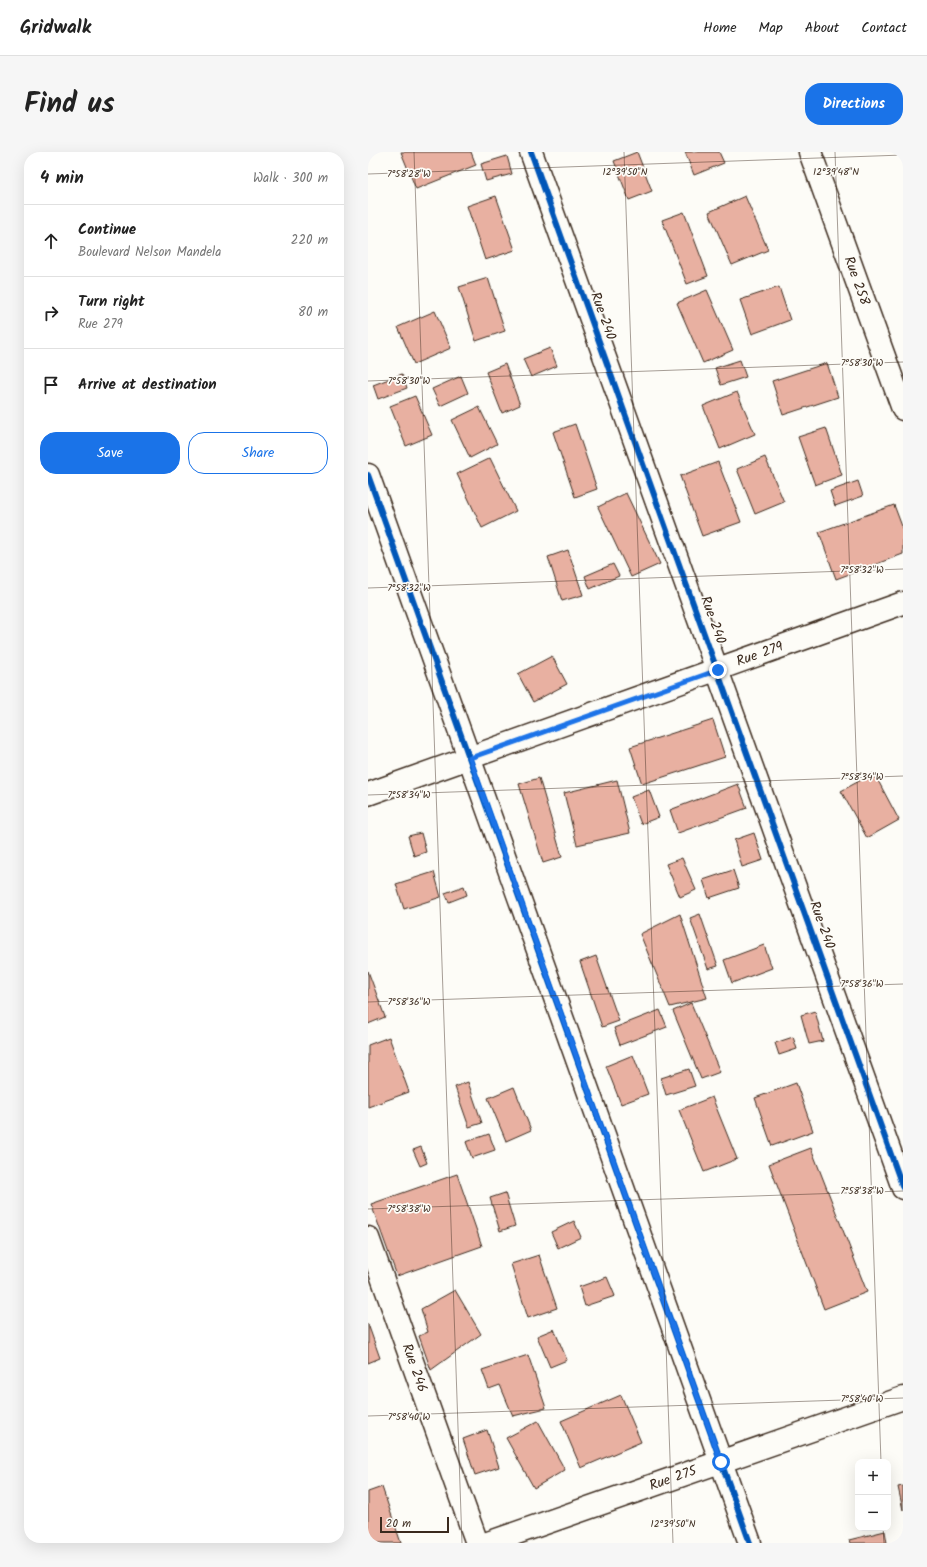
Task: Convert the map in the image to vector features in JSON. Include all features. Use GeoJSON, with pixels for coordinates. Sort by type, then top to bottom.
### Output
{"type":"FeatureCollection","features":[{"type":"Feature","properties":{"kind":"street","name":"Rue 240"},"geometry":{"type":"LineString","coordinates":[[531,152],[903,1188]]}},
{"type":"Feature","properties":{"kind":"street","name":"Rue 258"},"geometry":{"type":"LineString","coordinates":[[810,152],[903,409]]}},
{"type":"Feature","properties":{"kind":"street"},"geometry":{"type":"LineString","coordinates":[[368,476],[750,1543]]}},
{"type":"Feature","properties":{"kind":"street","name":"Rue 279"},"geometry":{"type":"LineString","coordinates":[[368,794],[903,603]]}},
{"type":"Feature","properties":{"kind":"street","name":"Rue 246"},"geometry":{"type":"LineString","coordinates":[[368,1238],[477,1543]]}},
{"type":"Feature","properties":{"kind":"street","name":"Rue 275"},"geometry":{"type":"LineString","coordinates":[[488,1543],[903,1398]]}},
{"type":"Feature","properties":{"kind":"building"},"geometry":{"type":"Polygon","coordinates":[[[401,152],[471,152],[476,165],[416,189],[401,152]]]}},
{"type":"Feature","properties":{"kind":"building"},"geometry":{"type":"Polygon","coordinates":[[[637,152],[652,191],[629,200],[614,161],[637,152]]]}},
{"type":"Feature","properties":{"kind":"building"},"geometry":{"type":"Polygon","coordinates":[[[685,152],[719,152],[724,163],[694,175],[685,152]]]}},
{"type":"Feature","properties":{"kind":"building"},"geometry":{"type":"Polygon","coordinates":[[[507,156],[512,174],[486,181],[481,164],[507,156]]]}},
{"type":"Feature","properties":{"kind":"building"},"geometry":{"type":"Polygon","coordinates":[[[496,196],[515,250],[485,260],[467,206],[496,196]]]}},
{"type":"Feature","properties":{"kind":"building"},"geometry":{"type":"Polygon","coordinates":[[[745,196],[768,250],[732,265],[709,212],[745,196]]]}},
{"type":"Feature","properties":{"kind":"building"},"geometry":{"type":"Polygon","coordinates":[[[684,212],[708,276],[687,284],[662,220],[684,212]]]}},
{"type":"Feature","properties":{"kind":"building"},"geometry":{"type":"Polygon","coordinates":[[[488,278],[505,331],[476,341],[459,287],[488,278]]]}},
{"type":"Feature","properties":{"kind":"building"},"geometry":{"type":"Polygon","coordinates":[[[779,287],[790,320],[752,334],[740,300],[779,287]]]}},
{"type":"Feature","properties":{"kind":"building"},"geometry":{"type":"Polygon","coordinates":[[[707,290],[733,350],[703,363],[677,303],[707,290]]]}},
{"type":"Feature","properties":{"kind":"building"},"geometry":{"type":"Polygon","coordinates":[[[435,311],[451,348],[414,364],[398,327],[435,311]]]}},
{"type":"Feature","properties":{"kind":"building"},"geometry":{"type":"Polygon","coordinates":[[[550,348],[557,366],[531,377],[523,359],[550,348]]]}},
{"type":"Feature","properties":{"kind":"building"},"geometry":{"type":"Polygon","coordinates":[[[740,360],[746,377],[721,385],[715,368],[740,360]]]}},
{"type":"Feature","properties":{"kind":"building"},"geometry":{"type":"Polygon","coordinates":[[[827,363],[838,397],[783,415],[772,381],[827,363]]]}},
{"type":"Feature","properties":{"kind":"building"},"geometry":{"type":"Polygon","coordinates":[[[505,364],[520,405],[502,413],[486,372],[505,364]]]}},
{"type":"Feature","properties":{"kind":"building"},"geometry":{"type":"Polygon","coordinates":[[[402,374],[407,388],[378,399],[373,385],[402,374]]]}},
{"type":"Feature","properties":{"kind":"building"},"geometry":{"type":"Polygon","coordinates":[[[461,376],[468,393],[440,406],[432,389],[461,376]]]}},
{"type":"Feature","properties":{"kind":"building"},"geometry":{"type":"Polygon","coordinates":[[[737,392],[755,434],[720,449],[703,406],[737,392]]]}},
{"type":"Feature","properties":{"kind":"building"},"geometry":{"type":"Polygon","coordinates":[[[415,396],[432,435],[406,446],[390,406],[415,396]]]}},
{"type":"Feature","properties":{"kind":"building"},"geometry":{"type":"Polygon","coordinates":[[[479,407],[497,444],[470,458],[452,420],[479,407]]]}},
{"type":"Feature","properties":{"kind":"building"},"geometry":{"type":"Polygon","coordinates":[[[575,424],[597,489],[575,497],[553,432],[575,424]]]}},
{"type":"Feature","properties":{"kind":"building"},"geometry":{"type":"Polygon","coordinates":[[[826,428],[842,475],[815,485],[798,437],[826,428]]]}},
{"type":"Feature","properties":{"kind":"building"},"geometry":{"type":"Polygon","coordinates":[[[765,457],[784,502],[755,514],[737,469],[765,457]]]}},
{"type":"Feature","properties":{"kind":"building"},"geometry":{"type":"Polygon","coordinates":[[[490,458],[516,511],[482,528],[457,474],[490,458]]]}},
{"type":"Feature","properties":{"kind":"building"},"geometry":{"type":"Polygon","coordinates":[[[718,462],[741,522],[702,536],[680,476],[718,462]]]}},
{"type":"Feature","properties":{"kind":"building"},"geometry":{"type":"Polygon","coordinates":[[[858,481],[863,496],[835,506],[830,491],[858,481]]]}},
{"type":"Feature","properties":{"kind":"building"},"geometry":{"type":"Polygon","coordinates":[[[626,493],[660,564],[631,577],[598,507],[626,493]]]}},
{"type":"Feature","properties":{"kind":"building"},"geometry":{"type":"Polygon","coordinates":[[[894,505],[903,529],[903,554],[836,579],[819,532],[894,505]]]}},
{"type":"Feature","properties":{"kind":"building"},"geometry":{"type":"Polygon","coordinates":[[[568,550],[583,595],[562,601],[548,557],[568,550]]]}},
{"type":"Feature","properties":{"kind":"building"},"geometry":{"type":"Polygon","coordinates":[[[613,564],[619,576],[590,589],[585,576],[613,564]]]}},
{"type":"Feature","properties":{"kind":"building"},"geometry":{"type":"Polygon","coordinates":[[[552,656],[567,684],[533,702],[518,674],[552,656]]]}},
{"type":"Feature","properties":{"kind":"building"},"geometry":{"type":"Polygon","coordinates":[[[713,720],[725,757],[642,784],[630,747],[713,720]]]}},
{"type":"Feature","properties":{"kind":"building"},"geometry":{"type":"Polygon","coordinates":[[[874,773],[899,820],[867,838],[841,791],[874,773]]]}},
{"type":"Feature","properties":{"kind":"building"},"geometry":{"type":"Polygon","coordinates":[[[539,778],[562,857],[543,863],[519,784],[539,778]]]}},
{"type":"Feature","properties":{"kind":"building"},"geometry":{"type":"Polygon","coordinates":[[[617,780],[630,833],[577,845],[564,793],[617,780]]]}},
{"type":"Feature","properties":{"kind":"building"},"geometry":{"type":"Polygon","coordinates":[[[738,784],[747,808],[678,833],[670,810],[738,784]]]}},
{"type":"Feature","properties":{"kind":"building"},"geometry":{"type":"Polygon","coordinates":[[[649,790],[659,817],[641,824],[631,797],[649,790]]]}},
{"type":"Feature","properties":{"kind":"building"},"geometry":{"type":"Polygon","coordinates":[[[421,833],[426,852],[414,856],[408,836],[421,833]]]}},
{"type":"Feature","properties":{"kind":"building"},"geometry":{"type":"Polygon","coordinates":[[[754,833],[763,860],[742,867],[734,840],[754,833]]]}},
{"type":"Feature","properties":{"kind":"building"},"geometry":{"type":"Polygon","coordinates":[[[682,858],[696,890],[680,897],[666,864],[682,858]]]}},
{"type":"Feature","properties":{"kind":"building"},"geometry":{"type":"Polygon","coordinates":[[[733,870],[739,888],[709,898],[703,880],[733,870]]]}},
{"type":"Feature","properties":{"kind":"building"},"geometry":{"type":"Polygon","coordinates":[[[434,872],[441,897],[404,909],[396,884],[434,872]]]}},
{"type":"Feature","properties":{"kind":"building"},"geometry":{"type":"Polygon","coordinates":[[[464,886],[467,895],[449,902],[445,893],[464,886]]]}},
{"type":"Feature","properties":{"kind":"building"},"geometry":{"type":"Polygon","coordinates":[[[680,914],[707,998],[670,1007],[640,934],[680,914]]]}},
{"type":"Feature","properties":{"kind":"building"},"geometry":{"type":"Polygon","coordinates":[[[700,914],[718,966],[708,969],[690,918],[700,914]]]}},
{"type":"Feature","properties":{"kind":"building"},"geometry":{"type":"Polygon","coordinates":[[[764,945],[772,968],[732,983],[724,960],[764,945]]]}},
{"type":"Feature","properties":{"kind":"building"},"geometry":{"type":"Polygon","coordinates":[[[596,956],[619,1021],[602,1027],[580,962],[596,956]]]}},
{"type":"Feature","properties":{"kind":"building"},"geometry":{"type":"Polygon","coordinates":[[[368,971],[385,1017],[368,1024],[368,971]]]}},
{"type":"Feature","properties":{"kind":"building"},"geometry":{"type":"Polygon","coordinates":[[[691,1003],[720,1072],[701,1079],[673,1011],[691,1003]]]}},
{"type":"Feature","properties":{"kind":"building"},"geometry":{"type":"Polygon","coordinates":[[[660,1010],[667,1027],[620,1045],[614,1028],[660,1010]]]}},
{"type":"Feature","properties":{"kind":"building"},"geometry":{"type":"Polygon","coordinates":[[[815,1011],[823,1041],[809,1044],[801,1015],[815,1011]]]}},
{"type":"Feature","properties":{"kind":"building"},"geometry":{"type":"Polygon","coordinates":[[[389,1037],[409,1092],[368,1107],[368,1045],[389,1037]]]}},
{"type":"Feature","properties":{"kind":"building"},"geometry":{"type":"Polygon","coordinates":[[[793,1037],[797,1049],[779,1055],[775,1043],[793,1037]]]}},
{"type":"Feature","properties":{"kind":"building"},"geometry":{"type":"Polygon","coordinates":[[[633,1055],[648,1094],[621,1104],[606,1066],[633,1055]]]}},
{"type":"Feature","properties":{"kind":"building"},"geometry":{"type":"Polygon","coordinates":[[[689,1069],[695,1086],[666,1095],[661,1078],[689,1069]]]}},
{"type":"Feature","properties":{"kind":"building"},"geometry":{"type":"Polygon","coordinates":[[[468,1082],[482,1123],[469,1127],[455,1087],[468,1082]]]}},
{"type":"Feature","properties":{"kind":"building"},"geometry":{"type":"Polygon","coordinates":[[[796,1083],[813,1131],[772,1146],[755,1098],[796,1083]]]}},
{"type":"Feature","properties":{"kind":"building"},"geometry":{"type":"Polygon","coordinates":[[[514,1087],[531,1130],[506,1141],[488,1098],[514,1087]]]}},
{"type":"Feature","properties":{"kind":"building"},"geometry":{"type":"Polygon","coordinates":[[[712,1097],[737,1159],[704,1172],[679,1110],[712,1097]]]}},
{"type":"Feature","properties":{"kind":"building"},"geometry":{"type":"Polygon","coordinates":[[[489,1134],[495,1150],[472,1158],[466,1142],[489,1134]]]}},
{"type":"Feature","properties":{"kind":"building"},"geometry":{"type":"Polygon","coordinates":[[[421,1147],[427,1163],[420,1166],[413,1150],[421,1147]]]}},
{"type":"Feature","properties":{"kind":"building"},"geometry":{"type":"Polygon","coordinates":[[[811,1148],[867,1292],[824,1309],[769,1164],[811,1148]]]}},
{"type":"Feature","properties":{"kind":"building"},"geometry":{"type":"Polygon","coordinates":[[[457,1174],[482,1246],[397,1276],[371,1204],[457,1174]]]}},
{"type":"Feature","properties":{"kind":"building"},"geometry":{"type":"Polygon","coordinates":[[[505,1193],[515,1226],[500,1231],[490,1198],[505,1193]]]}},
{"type":"Feature","properties":{"kind":"building"},"geometry":{"type":"Polygon","coordinates":[[[574,1221],[581,1237],[558,1248],[551,1232],[574,1221]]]}},
{"type":"Feature","properties":{"kind":"building"},"geometry":{"type":"Polygon","coordinates":[[[539,1255],[557,1308],[528,1318],[511,1264],[539,1255]]]}},
{"type":"Feature","properties":{"kind":"building"},"geometry":{"type":"Polygon","coordinates":[[[607,1277],[615,1296],[585,1306],[579,1287],[607,1277]]]}},
{"type":"Feature","properties":{"kind":"building"},"geometry":{"type":"Polygon","coordinates":[[[455,1290],[481,1334],[431,1370],[419,1336],[428,1332],[421,1309],[455,1290]]]}},
{"type":"Feature","properties":{"kind":"building"},"geometry":{"type":"Polygon","coordinates":[[[368,1324],[380,1358],[368,1363],[368,1324]]]}},
{"type":"Feature","properties":{"kind":"building"},"geometry":{"type":"Polygon","coordinates":[[[554,1329],[567,1360],[550,1367],[537,1336],[554,1329]]]}},
{"type":"Feature","properties":{"kind":"building"},"geometry":{"type":"Polygon","coordinates":[[[528,1355],[546,1408],[513,1416],[500,1385],[489,1389],[482,1370],[528,1355]]]}},
{"type":"Feature","properties":{"kind":"building"},"geometry":{"type":"Polygon","coordinates":[[[621,1395],[641,1442],[581,1468],[561,1421],[621,1395]]]}},
{"type":"Feature","properties":{"kind":"building"},"geometry":{"type":"Polygon","coordinates":[[[538,1421],[565,1470],[534,1488],[506,1438],[538,1421]]]}},
{"type":"Feature","properties":{"kind":"building"},"geometry":{"type":"Polygon","coordinates":[[[487,1430],[499,1467],[475,1475],[463,1439],[487,1430]]]}},
{"type":"Feature","properties":{"kind":"building"},"geometry":{"type":"Polygon","coordinates":[[[903,1486],[903,1510],[898,1487],[903,1486]]]}},
{"type":"Feature","properties":{"kind":"building"},"geometry":{"type":"Polygon","coordinates":[[[382,1487],[401,1543],[368,1543],[368,1492],[382,1487]]]}},
{"type":"Feature","properties":{"kind":"building"},"geometry":{"type":"Polygon","coordinates":[[[885,1531],[887,1543],[850,1543],[849,1540],[885,1531]]]}},
{"type":"Feature","properties":{"kind":"cycle path"},"geometry":{"type":"LineString","coordinates":[[531,152],[903,1188]]}},
{"type":"Feature","properties":{"kind":"cycle path"},"geometry":{"type":"LineString","coordinates":[[368,475],[750,1543]]}},
{"type":"Feature","properties":{"kind":"route"},"geometry":{"type":"LineString","coordinates":[[718,670],[470,758],[721,1462]]}}]}
